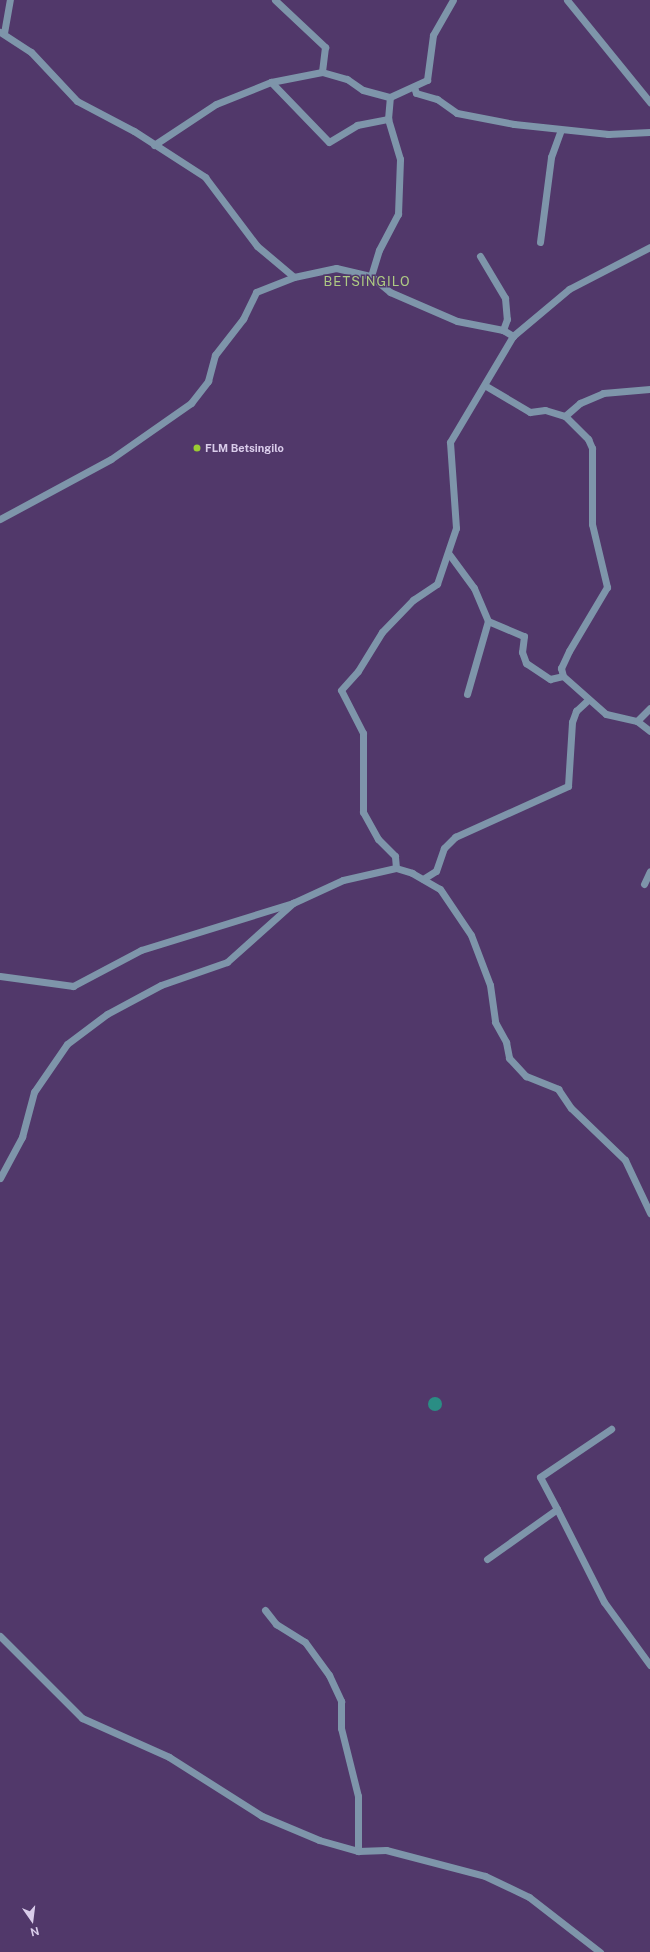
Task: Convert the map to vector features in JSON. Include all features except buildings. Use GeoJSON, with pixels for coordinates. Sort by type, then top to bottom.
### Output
{"type":"FeatureCollection","features":[{"type":"Feature","properties":{"kind":"street"},"geometry":{"type":"LineString","coordinates":[[10,0],[2,32],[31,52],[77,101],[205,177],[257,246],[294,277]]}},
{"type":"Feature","properties":{"kind":"street"},"geometry":{"type":"LineString","coordinates":[[275,0],[325,47],[322,72]]}},
{"type":"Feature","properties":{"kind":"street"},"geometry":{"type":"LineString","coordinates":[[154,146],[216,104],[271,82],[322,72],[347,79],[363,90],[390,97],[414,87],[427,80],[433,35],[453,0]]}},
{"type":"Feature","properties":{"kind":"street"},"geometry":{"type":"LineString","coordinates":[[567,0],[650,102]]}},
{"type":"Feature","properties":{"kind":"street"},"geometry":{"type":"LineString","coordinates":[[271,82],[329,142],[357,125],[388,119]]}},
{"type":"Feature","properties":{"kind":"street"},"geometry":{"type":"LineString","coordinates":[[414,87],[416,93],[437,99],[457,113],[561,130],[608,134],[650,132]]}},
{"type":"Feature","properties":{"kind":"street"},"geometry":{"type":"LineString","coordinates":[[371,276],[379,250],[398,214],[400,160],[388,119],[390,97]]}},
{"type":"Feature","properties":{"kind":"street"},"geometry":{"type":"LineString","coordinates":[[540,242],[551,157],[561,130]]}},
{"type":"Feature","properties":{"kind":"street"},"geometry":{"type":"LineString","coordinates":[[396,868],[395,856],[378,839],[363,812],[363,733],[341,690],[358,671],[382,632],[413,600],[437,584],[449,554],[456,508],[450,442],[463,415],[486,386],[513,336],[569,289],[650,247]]}},
{"type":"Feature","properties":{"kind":"street"},"geometry":{"type":"LineString","coordinates":[[480,256],[505,298],[507,319],[503,330]]}},
{"type":"Feature","properties":{"kind":"street"},"geometry":{"type":"LineString","coordinates":[[0,519],[111,459],[191,403],[208,381],[215,355],[243,319],[256,292],[294,277],[336,268],[371,276],[390,292],[457,321],[503,330],[513,336]]}},
{"type":"Feature","properties":{"kind":"street"},"geometry":{"type":"LineString","coordinates":[[486,386],[530,412],[545,410],[565,416],[588,439],[592,448],[592,524],[607,587],[561,668],[564,676],[582,689],[588,700],[606,714],[637,721],[650,731]]}},
{"type":"Feature","properties":{"kind":"street"},"geometry":{"type":"LineString","coordinates":[[565,416],[580,403],[603,393],[650,389]]}},
{"type":"Feature","properties":{"kind":"street"},"geometry":{"type":"LineString","coordinates":[[449,554],[474,588],[488,621],[467,694]]}},
{"type":"Feature","properties":{"kind":"street"},"geometry":{"type":"LineString","coordinates":[[488,621],[524,636],[522,657],[543,676],[557,679],[564,676]]}},
{"type":"Feature","properties":{"kind":"street"},"geometry":{"type":"LineString","coordinates":[[423,879],[436,871],[444,848],[455,837],[568,786],[572,722],[576,711],[588,700]]}},
{"type":"Feature","properties":{"kind":"street"},"geometry":{"type":"LineString","coordinates":[[637,721],[650,708]]}},
{"type":"Feature","properties":{"kind":"street"},"geometry":{"type":"LineString","coordinates":[[0,976],[73,986],[141,950],[293,903],[343,880],[396,868],[423,879],[440,889],[471,935],[490,985],[495,1022],[506,1042],[509,1058],[526,1076],[558,1089],[571,1108],[625,1160],[650,1213]]}},
{"type":"Feature","properties":{"kind":"street"},"geometry":{"type":"LineString","coordinates":[[644,884],[650,871]]}},
{"type":"Feature","properties":{"kind":"street"},"geometry":{"type":"LineString","coordinates":[[0,1178],[22,1137],[34,1092],[67,1044],[107,1014],[161,985],[227,962],[293,903]]}},
{"type":"Feature","properties":{"kind":"street"},"geometry":{"type":"LineString","coordinates":[[611,1429],[540,1477],[604,1602],[650,1665]]}},
{"type":"Feature","properties":{"kind":"street"},"geometry":{"type":"LineString","coordinates":[[487,1559],[556,1509]]}},
{"type":"Feature","properties":{"kind":"street"},"geometry":{"type":"LineString","coordinates":[[265,1610],[276,1624],[305,1642],[329,1675],[341,1701],[341,1728],[358,1796],[358,1851]]}},
{"type":"Feature","properties":{"kind":"street"},"geometry":{"type":"LineString","coordinates":[[0,1636],[82,1718],[169,1757],[262,1816],[319,1840],[358,1851],[386,1850],[485,1876],[529,1897],[600,1952]]}},
{"type":"Feature","properties":{"kind":"shaded area"},"geometry":{"type":"Polygon","coordinates":[[[435,1397],[440,1399],[442,1404],[440,1409],[435,1411],[430,1409],[428,1404],[430,1399],[435,1397]]]}},
{"type":"Feature","properties":{"kind":"place","name":"FLM Betsingilo"},"geometry":{"type":"Point","coordinates":[197,448]}},
{"type":"Feature","properties":{"kind":"district","name":"BETSINGILO"},"geometry":{"type":"Point","coordinates":[367,282]}}]}
